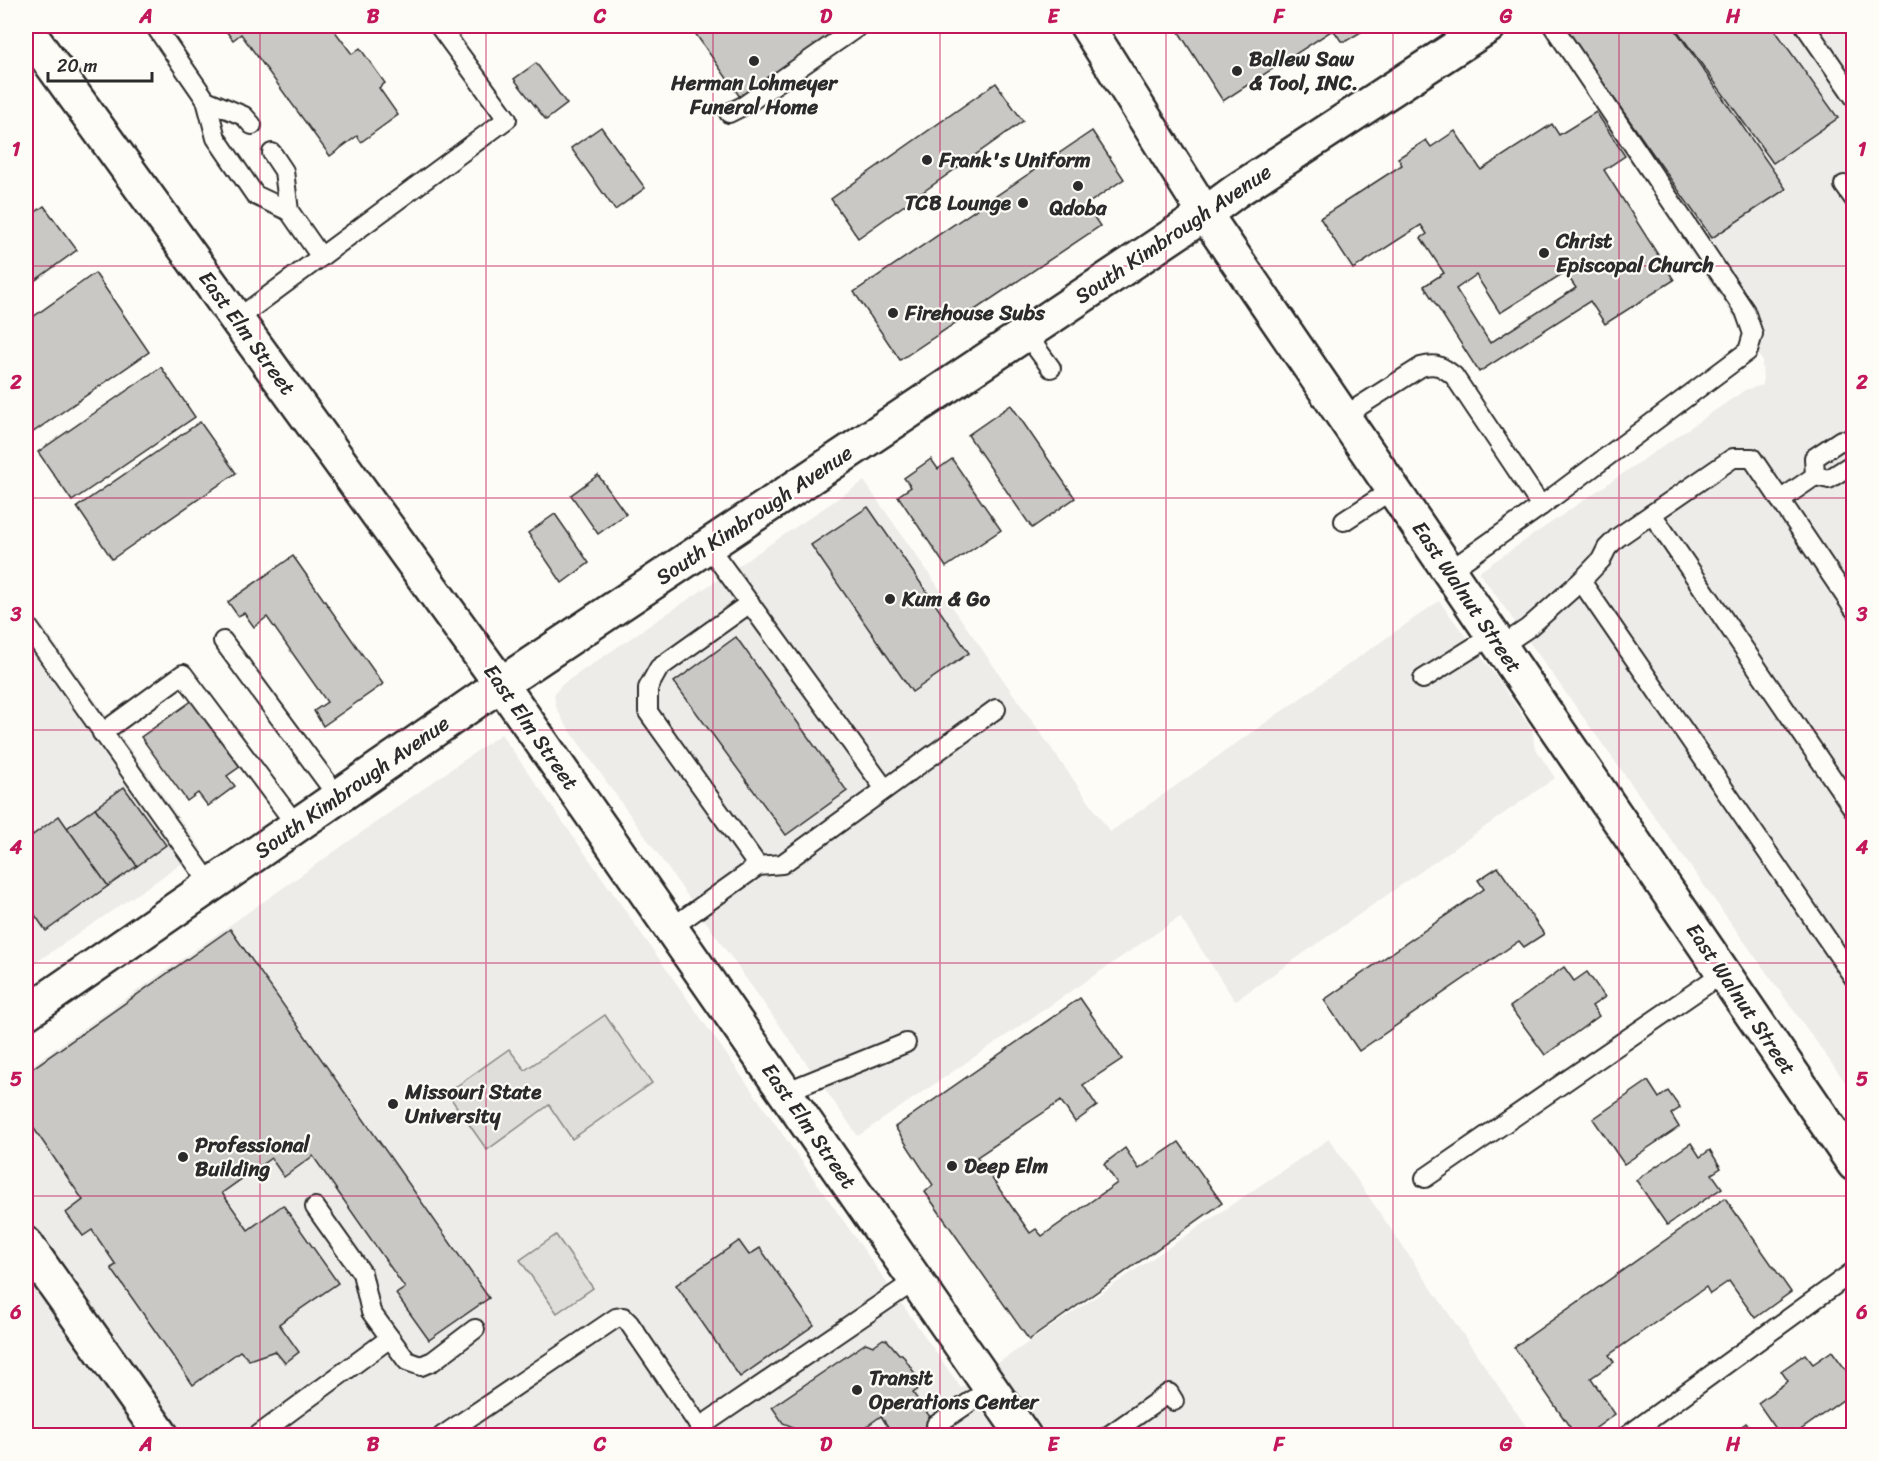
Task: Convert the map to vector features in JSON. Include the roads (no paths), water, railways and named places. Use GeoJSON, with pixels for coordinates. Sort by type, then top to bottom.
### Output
{"type":"FeatureCollection","features":[{"type":"Feature","properties":{"kind":"street","name":"East Walnut Street"},"geometry":{"type":"LineString","coordinates":[[1087,26],[1205,214],[1854,1164]]}},
{"type":"Feature","properties":{"kind":"street","name":"South Kimbrough Avenue"},"geometry":{"type":"LineString","coordinates":[[26,1013],[501,684],[1205,214],[1236,191],[1489,26]]}},
{"type":"Feature","properties":{"kind":"street","name":"East Elm Street"},"geometry":{"type":"LineString","coordinates":[[26,29],[501,684],[1024,1436]]}},
{"type":"Feature","properties":{"kind":"street"},"geometry":{"type":"LineString","coordinates":[[26,1244],[162,1436]]}},
{"type":"Feature","properties":{"kind":"lane"},"geometry":{"type":"LineString","coordinates":[[154,26],[206,100],[216,138],[255,195],[289,211]]}},
{"type":"Feature","properties":{"kind":"lane"},"geometry":{"type":"LineString","coordinates":[[237,319],[507,119],[439,26]]}},
{"type":"Feature","properties":{"kind":"lane"},"geometry":{"type":"LineString","coordinates":[[729,113],[859,26]]}},
{"type":"Feature","properties":{"kind":"lane"},"geometry":{"type":"LineString","coordinates":[[1449,571],[1748,351],[1753,334],[1745,311],[1552,26]]}},
{"type":"Feature","properties":{"kind":"lane"},"geometry":{"type":"LineString","coordinates":[[1805,26],[1854,97]]}},
{"type":"Feature","properties":{"kind":"lane"},"geometry":{"type":"LineString","coordinates":[[206,100],[244,116],[252,125]]}},
{"type":"Feature","properties":{"kind":"lane"},"geometry":{"type":"LineString","coordinates":[[272,153],[284,171],[289,211],[321,257]]}},
{"type":"Feature","properties":{"kind":"lane"},"geometry":{"type":"LineString","coordinates":[[1026,334],[1052,368]]}},
{"type":"Feature","properties":{"kind":"lane"},"geometry":{"type":"LineString","coordinates":[[1344,416],[1421,367],[1431,364],[1441,366],[1454,376],[1540,506]]}},
{"type":"Feature","properties":{"kind":"lane"},"geometry":{"type":"LineString","coordinates":[[1815,476],[1814,458],[1841,440],[1854,444]]}},
{"type":"Feature","properties":{"kind":"lane"},"geometry":{"type":"LineString","coordinates":[[1423,680],[1497,641],[1528,628],[1581,582],[1617,538],[1733,458],[1752,459],[1854,609]]}},
{"type":"Feature","properties":{"kind":"lane"},"geometry":{"type":"LineString","coordinates":[[1780,500],[1815,476],[1829,479],[1854,462]]}},
{"type":"Feature","properties":{"kind":"lane"},"geometry":{"type":"LineString","coordinates":[[1344,521],[1393,489]]}},
{"type":"Feature","properties":{"kind":"lane"},"geometry":{"type":"LineString","coordinates":[[1652,514],[1854,810]]}},
{"type":"Feature","properties":{"kind":"lane"},"geometry":{"type":"LineString","coordinates":[[708,546],[885,789]]}},
{"type":"Feature","properties":{"kind":"lane"},"geometry":{"type":"LineString","coordinates":[[1581,582],[1854,978]]}},
{"type":"Feature","properties":{"kind":"lane"},"geometry":{"type":"LineString","coordinates":[[750,603],[659,668],[648,688],[648,712],[758,866]]}},
{"type":"Feature","properties":{"kind":"lane"},"geometry":{"type":"LineString","coordinates":[[26,624],[211,885]]}},
{"type":"Feature","properties":{"kind":"lane"},"geometry":{"type":"LineString","coordinates":[[223,641],[338,797]]}},
{"type":"Feature","properties":{"kind":"lane"},"geometry":{"type":"LineString","coordinates":[[102,733],[183,674],[296,825]]}},
{"type":"Feature","properties":{"kind":"lane"},"geometry":{"type":"LineString","coordinates":[[671,928],[758,866],[782,864],[996,710]]}},
{"type":"Feature","properties":{"kind":"lane"},"geometry":{"type":"LineString","coordinates":[[1425,1178],[1723,973]]}},
{"type":"Feature","properties":{"kind":"lane"},"geometry":{"type":"LineString","coordinates":[[785,1092],[906,1043]]}},
{"type":"Feature","properties":{"kind":"lane"},"geometry":{"type":"LineString","coordinates":[[315,1207],[362,1273],[370,1312],[407,1361],[421,1366],[433,1361],[475,1329]]}},
{"type":"Feature","properties":{"kind":"lane"},"geometry":{"type":"LineString","coordinates":[[1627,1436],[1854,1271]]}},
{"type":"Feature","properties":{"kind":"lane"},"geometry":{"type":"LineString","coordinates":[[442,1436],[616,1318],[623,1317],[703,1431],[916,1280]]}},
{"type":"Feature","properties":{"kind":"lane"},"geometry":{"type":"LineString","coordinates":[[257,1436],[390,1338]]}},
{"type":"Feature","properties":{"kind":"lane"},"geometry":{"type":"LineString","coordinates":[[936,1425],[991,1388]]}},
{"type":"Feature","properties":{"kind":"lane"},"geometry":{"type":"LineString","coordinates":[[1108,1436],[1169,1393],[1174,1401]]}},
{"type":"Feature","properties":{"kind":"place","name":"Herman Lohmeyer Funeral Home"},"geometry":{"type":"Point","coordinates":[754,61]}},
{"type":"Feature","properties":{"kind":"place","name":"Ballew Saw & Tool, INC."},"geometry":{"type":"Point","coordinates":[1237,71]}},
{"type":"Feature","properties":{"kind":"place","name":"Frank's Uniform"},"geometry":{"type":"Point","coordinates":[927,160]}},
{"type":"Feature","properties":{"kind":"place","name":"Qdoba"},"geometry":{"type":"Point","coordinates":[1078,186]}},
{"type":"Feature","properties":{"kind":"place","name":"TCB Lounge"},"geometry":{"type":"Point","coordinates":[1023,203]}},
{"type":"Feature","properties":{"kind":"place","name":"Christ Episcopal Church"},"geometry":{"type":"Point","coordinates":[1544,253]}},
{"type":"Feature","properties":{"kind":"place","name":"Firehouse Subs"},"geometry":{"type":"Point","coordinates":[893,313]}},
{"type":"Feature","properties":{"kind":"place","name":"Kum & Go"},"geometry":{"type":"Point","coordinates":[890,599]}},
{"type":"Feature","properties":{"kind":"place","name":"Missouri State University"},"geometry":{"type":"Point","coordinates":[393,1104]}},
{"type":"Feature","properties":{"kind":"place","name":"Professional Building"},"geometry":{"type":"Point","coordinates":[183,1157]}},
{"type":"Feature","properties":{"kind":"place","name":"Deep Elm"},"geometry":{"type":"Point","coordinates":[952,1166]}},
{"type":"Feature","properties":{"kind":"place","name":"Transit Operations Center"},"geometry":{"type":"Point","coordinates":[857,1390]}}]}
